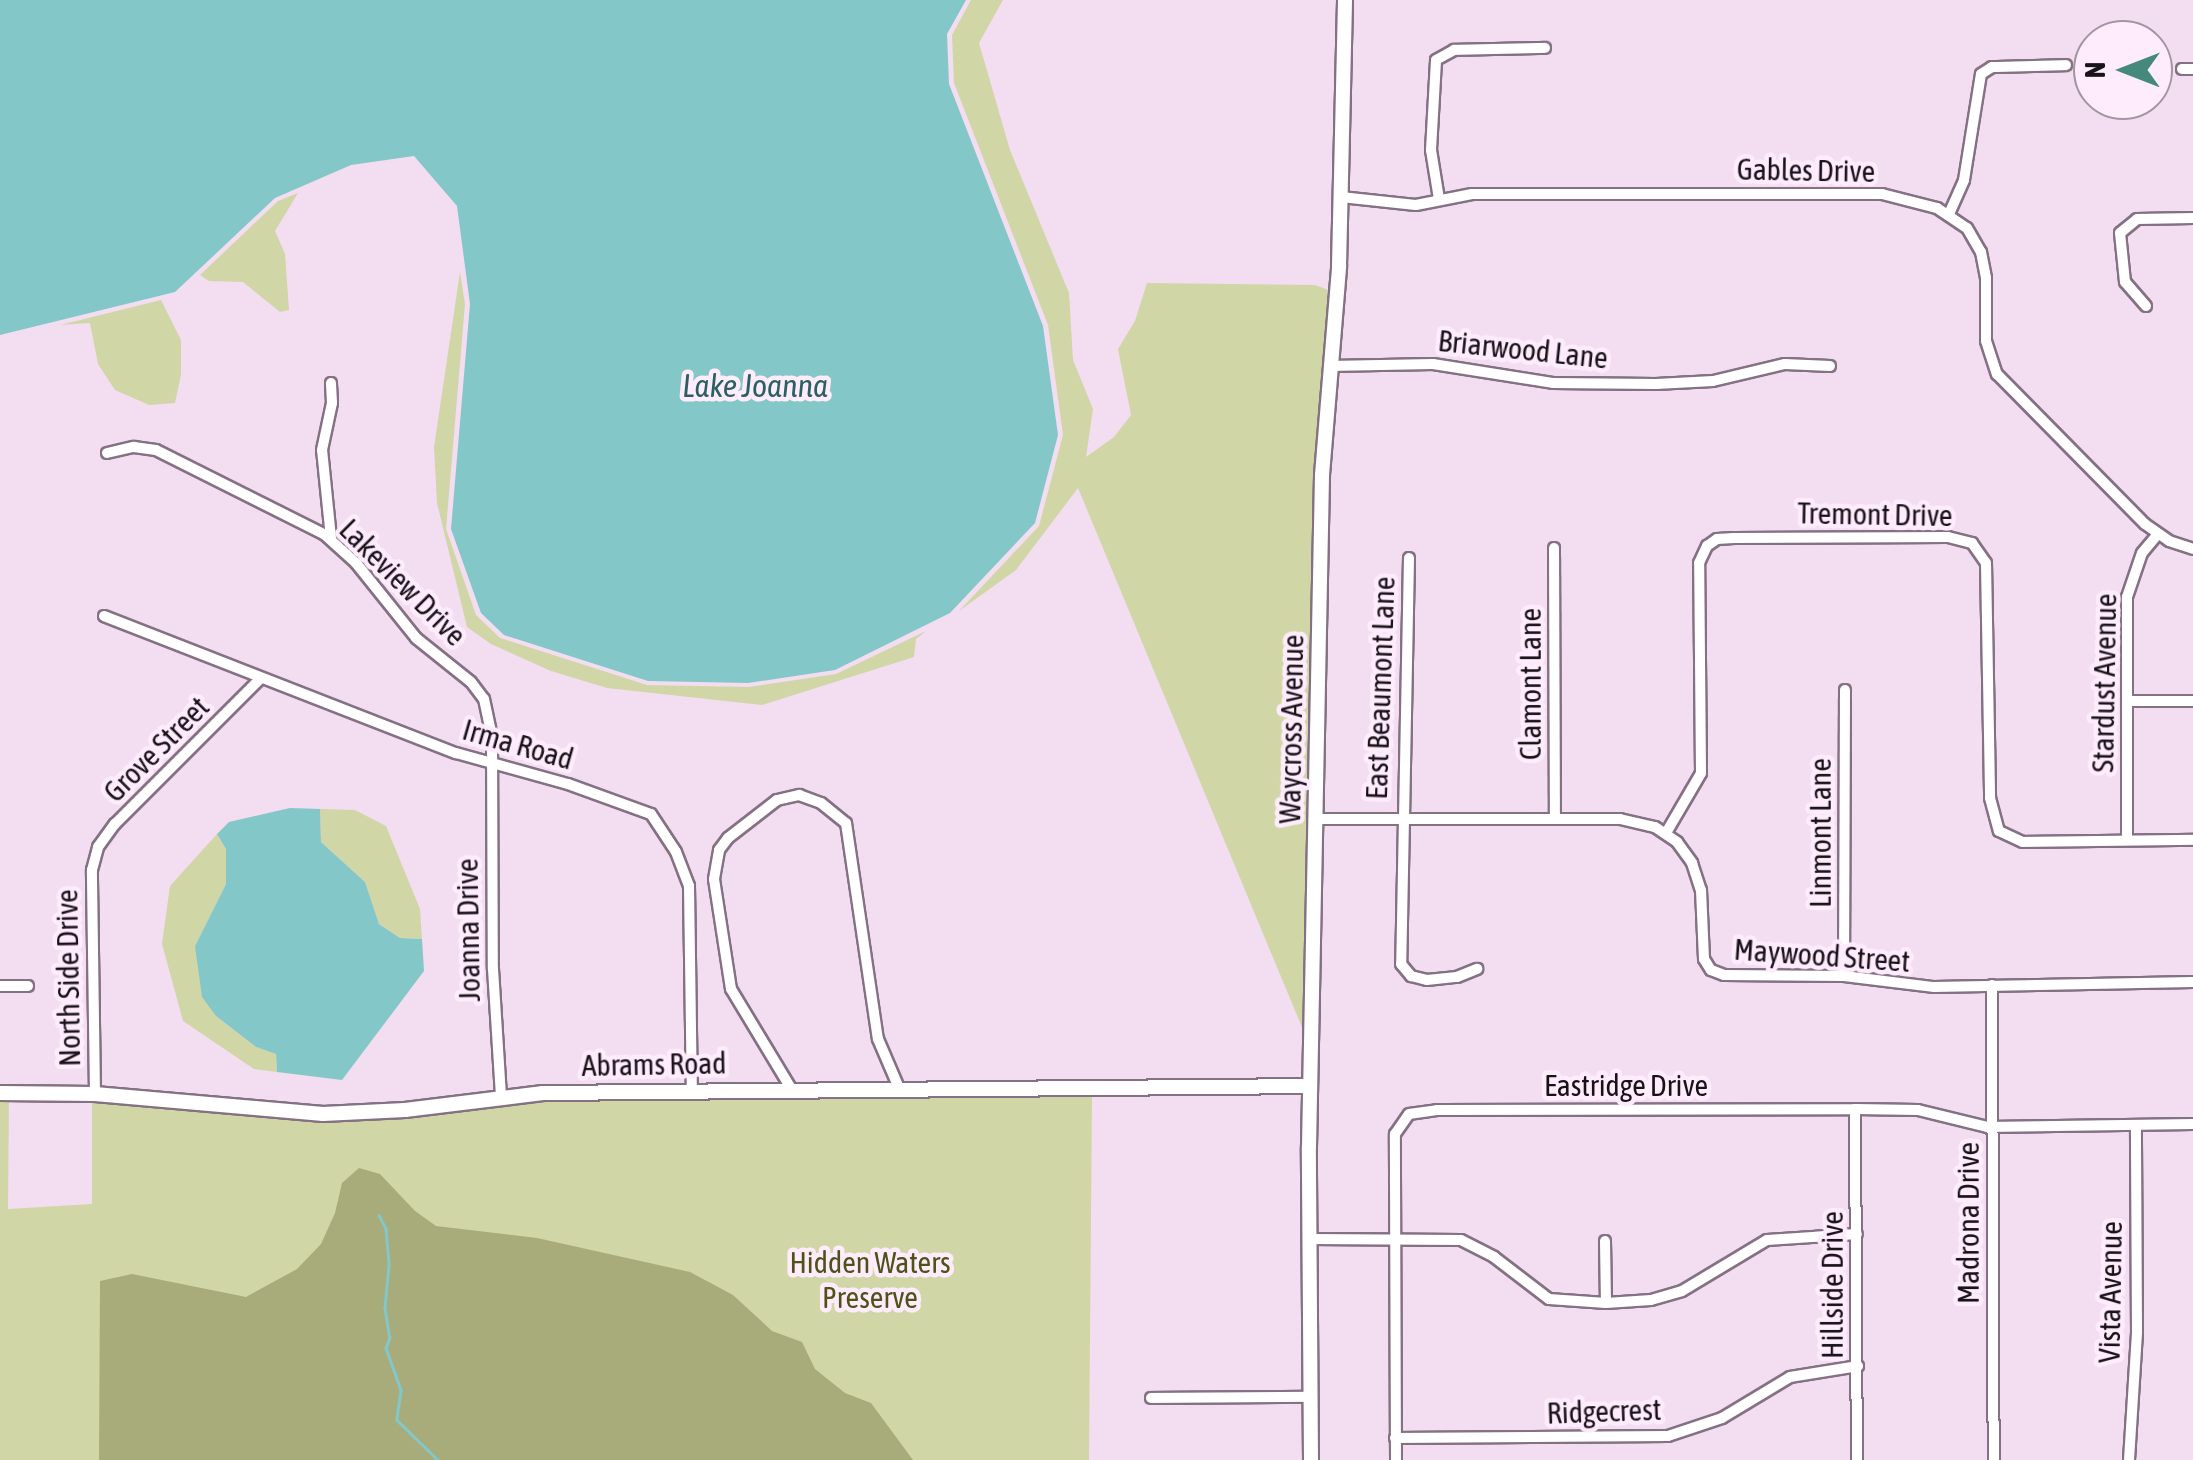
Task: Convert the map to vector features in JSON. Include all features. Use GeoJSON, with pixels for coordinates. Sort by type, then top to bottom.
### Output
{"type":"FeatureCollection","features":[{"type":"Feature","properties":{"kind":"street","name":"Waycross Avenue"},"geometry":{"type":"LineString","coordinates":[[1311,1460],[1310,1086],[1322,466],[1340,197],[1346,0]]}},
{"type":"Feature","properties":{"kind":"street"},"geometry":{"type":"LineString","coordinates":[[1439,199],[1431,160],[1436,60],[1454,50],[1545,48]]}},
{"type":"Feature","properties":{"kind":"street"},"geometry":{"type":"LineString","coordinates":[[2066,66],[1992,67],[1980,74],[1964,180],[1949,214],[1967,228],[1981,252],[1986,278],[1986,341],[1997,374],[2158,534],[2193,549]]}},
{"type":"Feature","properties":{"kind":"street","name":"Gables Drive"},"geometry":{"type":"LineString","coordinates":[[1340,197],[1404,205],[1472,194],[1882,194],[1949,214]]}},
{"type":"Feature","properties":{"kind":"street"},"geometry":{"type":"LineString","coordinates":[[2146,306],[2125,282],[2120,233],[2137,219],[2193,218]]}},
{"type":"Feature","properties":{"kind":"street","name":"Briarwood Lane"},"geometry":{"type":"LineString","coordinates":[[1329,366],[1448,365],[1553,383],[1656,384],[1713,381],[1785,364],[1830,366]]}},
{"type":"Feature","properties":{"kind":"street"},"geometry":{"type":"LineString","coordinates":[[331,383],[332,403],[322,450],[331,539]]}},
{"type":"Feature","properties":{"kind":"street","name":"Lakeview Drive"},"geometry":{"type":"LineString","coordinates":[[107,453],[134,447],[156,450],[331,539],[356,563],[416,638],[477,688],[491,720],[491,764]]}},
{"type":"Feature","properties":{"kind":"street","name":"Stardust Avenue"},"geometry":{"type":"LineString","coordinates":[[2127,840],[2127,597],[2135,567],[2158,534]]}},
{"type":"Feature","properties":{"kind":"street","name":"Tremont Drive"},"geometry":{"type":"LineString","coordinates":[[1666,833],[1701,773],[1700,563],[1706,546],[1717,538],[1948,538],[1972,542],[1986,562],[1990,798],[1994,824],[2007,836],[2023,842],[2193,840]]}},
{"type":"Feature","properties":{"kind":"street","name":"Clamont Lane"},"geometry":{"type":"LineString","coordinates":[[1554,548],[1555,820]]}},
{"type":"Feature","properties":{"kind":"street","name":"East Beaumont Lane"},"geometry":{"type":"LineString","coordinates":[[1409,558],[1401,964],[1418,979],[1446,980],[1477,969]]}},
{"type":"Feature","properties":{"kind":"street","name":"Irma Road"},"geometry":{"type":"LineString","coordinates":[[104,616],[491,764],[602,795],[659,820],[689,886],[692,1091]]}},
{"type":"Feature","properties":{"kind":"street","name":"Grove Street"},"geometry":{"type":"LineString","coordinates":[[93,861],[115,824],[261,678]]}},
{"type":"Feature","properties":{"kind":"street","name":"Linmont Lane"},"geometry":{"type":"LineString","coordinates":[[1844,976],[1845,690]]}},
{"type":"Feature","properties":{"kind":"street"},"geometry":{"type":"LineString","coordinates":[[2128,700],[2193,701]]}},
{"type":"Feature","properties":{"kind":"street","name":"Joanna Drive"},"geometry":{"type":"LineString","coordinates":[[491,764],[493,969],[501,1095]]}},
{"type":"Feature","properties":{"kind":"street"},"geometry":{"type":"LineString","coordinates":[[792,1090],[731,990],[714,879],[719,850],[728,838],[776,800],[799,795],[820,803],[846,822],[878,1039],[900,1088]]}},
{"type":"Feature","properties":{"kind":"street"},"geometry":{"type":"LineString","coordinates":[[1316,819],[1620,820],[1666,833]]}},
{"type":"Feature","properties":{"kind":"street","name":"Maywood Street"},"geometry":{"type":"LineString","coordinates":[[1666,833],[1687,854],[1698,877],[1704,959],[1711,970],[1737,976],[1844,976],[1919,986],[2193,982]]}},
{"type":"Feature","properties":{"kind":"street","name":"North Side Drive"},"geometry":{"type":"LineString","coordinates":[[93,861],[95,1094]]}},
{"type":"Feature","properties":{"kind":"street","name":"Madrona Drive"},"geometry":{"type":"LineString","coordinates":[[1992,985],[1994,1460]]}},
{"type":"Feature","properties":{"kind":"street"},"geometry":{"type":"LineString","coordinates":[[0,986],[28,986]]}},
{"type":"Feature","properties":{"kind":"street","name":"Abrams Road"},"geometry":{"type":"LineString","coordinates":[[0,1093],[95,1094],[323,1114],[405,1110],[501,1095],[1310,1086]]}},
{"type":"Feature","properties":{"kind":"street","name":"Eastridge Drive"},"geometry":{"type":"LineString","coordinates":[[1396,1460],[1395,1134],[1402,1120],[1415,1112],[1855,1109],[1918,1110],[1992,1127],[2193,1124]]}},
{"type":"Feature","properties":{"kind":"street","name":"Hillside Drive"},"geometry":{"type":"LineString","coordinates":[[1855,1109],[1857,1460]]}},
{"type":"Feature","properties":{"kind":"street","name":"Vista Avenue"},"geometry":{"type":"LineString","coordinates":[[2127,1459],[2138,1332],[2136,1125]]}},
{"type":"Feature","properties":{"kind":"street"},"geometry":{"type":"LineString","coordinates":[[1310,1239],[1461,1240],[1494,1257],[1549,1299],[1606,1303],[1668,1297],[1767,1240],[1857,1234]]}},
{"type":"Feature","properties":{"kind":"street"},"geometry":{"type":"LineString","coordinates":[[1604,1240],[1606,1303]]}},
{"type":"Feature","properties":{"kind":"street","name":"Ridgecrest"},"geometry":{"type":"LineString","coordinates":[[1396,1438],[1668,1436],[1722,1418],[1790,1377],[1858,1366]]}},
{"type":"Feature","properties":{"kind":"street"},"geometry":{"type":"LineString","coordinates":[[1151,1398],[1310,1397]]}},
{"type":"Feature","properties":{"kind":"green space"},"geometry":{"type":"Polygon","coordinates":[[[971,0],[1003,0],[979,43],[1010,150],[1069,293],[1073,360],[1093,409],[1086,457],[1114,437],[1131,415],[1118,349],[1135,321],[1147,283],[1315,285],[1331,291],[1316,475],[1306,1037],[1078,488],[1016,570],[959,611],[1039,526],[1063,435],[1048,325],[954,83],[952,35],[971,0]]]}},
{"type":"Feature","properties":{"kind":"green space"},"geometry":{"type":"Polygon","coordinates":[[[298,193],[275,231],[285,254],[289,310],[280,312],[243,282],[209,281],[200,275],[278,201],[298,193]]]}},
{"type":"Feature","properties":{"kind":"green space"},"geometry":{"type":"Polygon","coordinates":[[[460,272],[465,304],[446,529],[476,615],[500,638],[647,685],[748,687],[836,674],[926,631],[916,639],[914,657],[762,705],[607,688],[551,671],[491,644],[467,627],[437,503],[434,447],[460,272]]]}},
{"type":"Feature","properties":{"kind":"green space"},"geometry":{"type":"Polygon","coordinates":[[[161,300],[181,340],[181,375],[175,403],[149,405],[115,390],[98,364],[90,323],[60,325],[161,300]]]}},
{"type":"Feature","properties":{"kind":"green space"},"geometry":{"type":"Polygon","coordinates":[[[320,809],[355,810],[386,826],[420,909],[422,939],[400,938],[379,924],[365,882],[321,842],[320,809]]]}},
{"type":"Feature","properties":{"kind":"green space"},"geometry":{"type":"Polygon","coordinates":[[[217,834],[226,849],[226,884],[195,946],[216,1016],[256,1047],[276,1054],[277,1072],[254,1069],[183,1021],[162,944],[170,886],[217,834]]]}},
{"type":"Feature","properties":{"kind":"green space","name":"Hidden Waters Preserve"},"geometry":{"type":"Polygon","coordinates":[[[1092,1092],[1089,1460],[0,1460],[0,1098],[9,1098],[8,1209],[92,1204],[92,1099],[323,1119],[502,1100],[1092,1092]]]}},
{"type":"Feature","properties":{"kind":"shaded area"},"geometry":{"type":"Polygon","coordinates":[[[359,1168],[380,1174],[415,1211],[436,1226],[537,1238],[690,1272],[733,1295],[772,1331],[802,1342],[815,1369],[845,1393],[871,1403],[913,1460],[99,1460],[100,1281],[132,1274],[246,1297],[297,1269],[321,1244],[335,1213],[342,1183],[359,1168]]]}},
{"type":"Feature","properties":{"kind":"water","name":"Lake Joanna"},"geometry":{"type":"Polygon","coordinates":[[[0,0],[966,0],[947,34],[949,84],[1043,326],[1058,435],[1035,523],[950,613],[835,670],[748,683],[648,681],[504,635],[481,613],[451,529],[470,304],[457,206],[414,156],[351,165],[275,198],[175,292],[0,335],[0,0]]]}},
{"type":"Feature","properties":{"kind":"water"},"geometry":{"type":"Polygon","coordinates":[[[290,808],[320,809],[321,842],[365,882],[379,924],[400,938],[422,939],[424,971],[342,1080],[277,1072],[276,1054],[256,1047],[216,1016],[202,997],[195,946],[226,884],[226,849],[217,834],[229,822],[290,808]]]}},
{"type":"Feature","properties":{"kind":"waterway"},"geometry":{"type":"LineString","coordinates":[[379,1215],[386,1229],[389,1265],[385,1308],[390,1338],[386,1348],[401,1390],[397,1420],[438,1460]]}}]}
